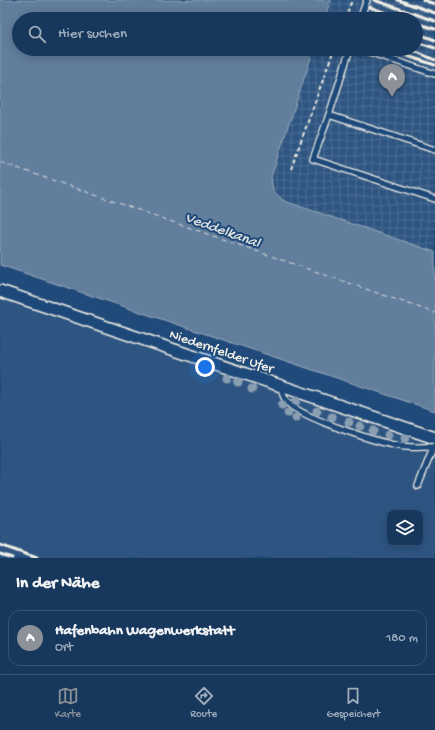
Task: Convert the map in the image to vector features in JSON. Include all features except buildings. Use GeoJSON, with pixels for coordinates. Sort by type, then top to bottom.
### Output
{"type":"FeatureCollection","features":[{"type":"Feature","properties":{"kind":"street","name":"Niedernfelder Ufer"},"geometry":{"type":"LineString","coordinates":[[0,291],[281,386],[434,443]]}},
{"type":"Feature","properties":{"kind":"lane"},"geometry":{"type":"LineString","coordinates":[[363,12],[367,0]]}},
{"type":"Feature","properties":{"kind":"lane"},"geometry":{"type":"LineString","coordinates":[[348,56],[329,115],[312,159],[435,199]]}},
{"type":"Feature","properties":{"kind":"lane"},"geometry":{"type":"LineString","coordinates":[[381,56],[435,74]]}},
{"type":"Feature","properties":{"kind":"lane"},"geometry":{"type":"LineString","coordinates":[[329,115],[435,150]]}},
{"type":"Feature","properties":{"kind":"lane"},"geometry":{"type":"LineString","coordinates":[[281,386],[283,395],[288,402],[310,416],[370,439],[400,447],[434,443],[418,486]]}},
{"type":"Feature","properties":{"kind":"path"},"geometry":{"type":"LineString","coordinates":[[348,12],[352,0]]}},
{"type":"Feature","properties":{"kind":"path"},"geometry":{"type":"LineString","coordinates":[[291,169],[331,56]]}},
{"type":"Feature","properties":{"kind":"shaded area"},"geometry":{"type":"Polygon","coordinates":[[[331,0],[435,0],[435,252],[284,201],[273,191],[271,177],[312,56],[423,56],[423,12],[327,12],[331,0]]]}},
{"type":"Feature","properties":{"kind":"shaded area"},"geometry":{"type":"Polygon","coordinates":[[[0,287],[435,435],[435,558],[0,558],[0,287]]]}},
{"type":"Feature","properties":{"kind":"water","name":"Veddelkanal"},"geometry":{"type":"Polygon","coordinates":[[[0,0],[331,0],[327,12],[12,12],[12,56],[312,56],[271,177],[273,191],[284,201],[435,252],[435,411],[0,265],[0,0]]]}},
{"type":"Feature","properties":{"kind":"ferry route"},"geometry":{"type":"LineString","coordinates":[[0,162],[435,313]]}},
{"type":"Feature","properties":{"kind":"railway"},"geometry":{"type":"LineString","coordinates":[[374,0],[409,12]]}},
{"type":"Feature","properties":{"kind":"railway"},"geometry":{"type":"LineString","coordinates":[[398,0],[435,13]]}},
{"type":"Feature","properties":{"kind":"railway"},"geometry":{"type":"LineString","coordinates":[[423,0],[435,4]]}},
{"type":"Feature","properties":{"kind":"railway"},"geometry":{"type":"LineString","coordinates":[[369,7],[384,12]]}},
{"type":"Feature","properties":{"kind":"railway"},"geometry":{"type":"LineString","coordinates":[[423,17],[435,21]]}},
{"type":"Feature","properties":{"kind":"railway"},"geometry":{"type":"LineString","coordinates":[[423,25],[435,29]]}},
{"type":"Feature","properties":{"kind":"railway"},"geometry":{"type":"LineString","coordinates":[[423,36],[435,40]]}},
{"type":"Feature","properties":{"kind":"railway"},"geometry":{"type":"LineString","coordinates":[[423,44],[435,48]]}},
{"type":"Feature","properties":{"kind":"railway"},"geometry":{"type":"LineString","coordinates":[[423,55],[435,60]]}},
{"type":"Feature","properties":{"kind":"railway"},"geometry":{"type":"LineString","coordinates":[[407,56],[435,65]]}},
{"type":"Feature","properties":{"kind":"railway"},"geometry":{"type":"LineString","coordinates":[[0,545],[37,558]]}},
{"type":"Feature","properties":{"kind":"railway"},"geometry":{"type":"LineString","coordinates":[[0,554],[12,558]]}},
{"type":"Feature","properties":{"kind":"place","name":"Hafenbahn Wagenwerkstatt"},"geometry":{"type":"Point","coordinates":[392,97]}}]}
